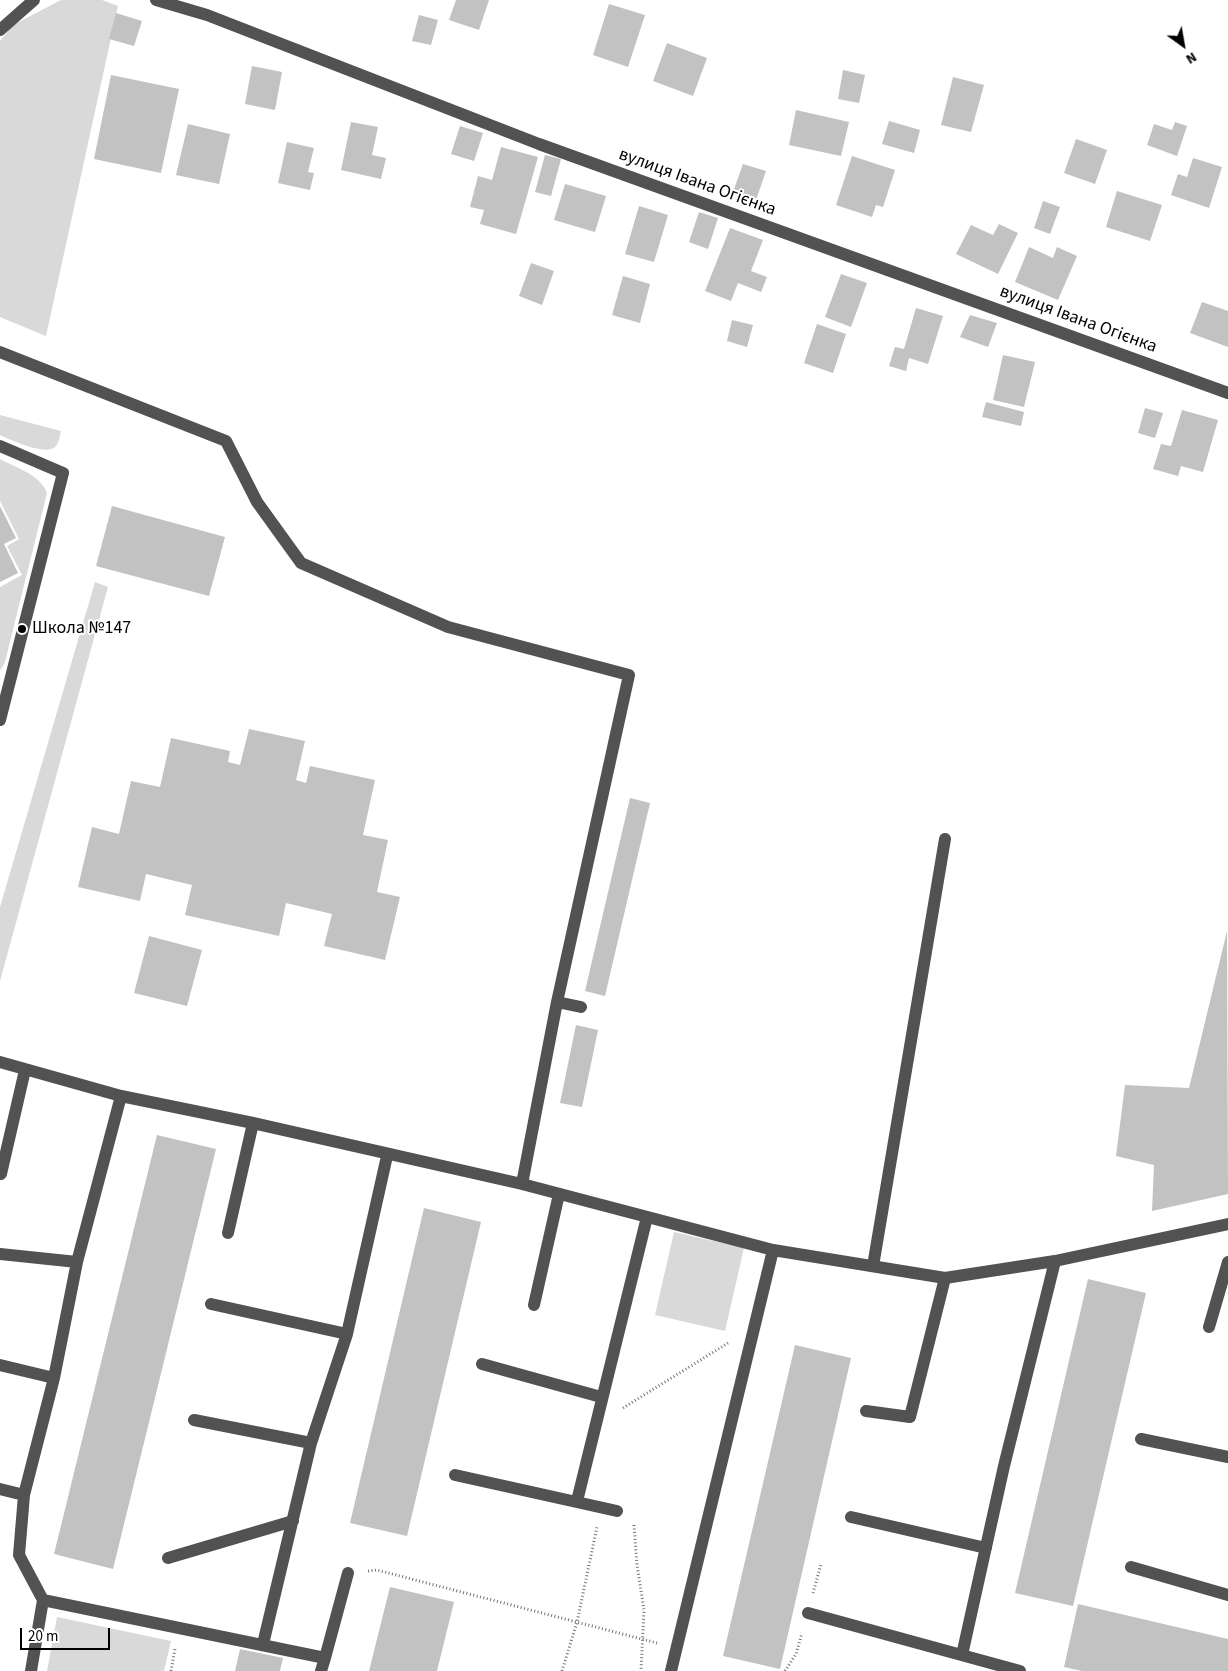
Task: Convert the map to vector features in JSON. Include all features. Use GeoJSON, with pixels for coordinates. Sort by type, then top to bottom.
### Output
{"type":"FeatureCollection","features":[{"type":"Feature","properties":{"kind":"street"},"geometry":{"type":"LineString","coordinates":[[0,30],[34,0]]}},
{"type":"Feature","properties":{"kind":"street","name":"вулиця Івана Огієнка"},"geometry":{"type":"LineString","coordinates":[[156,0],[207,15],[539,144],[1228,393]]}},
{"type":"Feature","properties":{"kind":"street"},"geometry":{"type":"LineString","coordinates":[[0,352],[226,441],[257,502],[301,563],[448,627],[629,675],[557,1002],[522,1184]]}},
{"type":"Feature","properties":{"kind":"street"},"geometry":{"type":"LineString","coordinates":[[0,446],[63,473],[2,699],[0,720]]}},
{"type":"Feature","properties":{"kind":"street"},"geometry":{"type":"LineString","coordinates":[[873,1266],[945,839]]}},
{"type":"Feature","properties":{"kind":"street"},"geometry":{"type":"LineString","coordinates":[[557,1002],[581,1007]]}},
{"type":"Feature","properties":{"kind":"street"},"geometry":{"type":"LineString","coordinates":[[0,1062],[121,1096],[254,1123],[387,1156],[522,1184],[773,1250],[945,1278],[1055,1261],[1228,1224]]}},
{"type":"Feature","properties":{"kind":"street"},"geometry":{"type":"LineString","coordinates":[[1,1174],[25,1070]]}},
{"type":"Feature","properties":{"kind":"street"},"geometry":{"type":"LineString","coordinates":[[31,1671],[42,1600],[19,1555],[24,1495],[54,1378],[77,1262],[121,1096]]}},
{"type":"Feature","properties":{"kind":"street"},"geometry":{"type":"LineString","coordinates":[[228,1233],[254,1123]]}},
{"type":"Feature","properties":{"kind":"street"},"geometry":{"type":"LineString","coordinates":[[263,1644],[311,1443],[347,1334],[387,1156]]}},
{"type":"Feature","properties":{"kind":"street"},"geometry":{"type":"LineString","coordinates":[[534,1305],[559,1194]]}},
{"type":"Feature","properties":{"kind":"street"},"geometry":{"type":"LineString","coordinates":[[577,1501],[601,1397],[647,1217]]}},
{"type":"Feature","properties":{"kind":"street"},"geometry":{"type":"LineString","coordinates":[[672,1671],[773,1250]]}},
{"type":"Feature","properties":{"kind":"street"},"geometry":{"type":"LineString","coordinates":[[0,1254],[77,1262]]}},
{"type":"Feature","properties":{"kind":"street"},"geometry":{"type":"LineString","coordinates":[[962,1655],[1055,1261]]}},
{"type":"Feature","properties":{"kind":"street"},"geometry":{"type":"LineString","coordinates":[[1209,1327],[1228,1262]]}},
{"type":"Feature","properties":{"kind":"street"},"geometry":{"type":"LineString","coordinates":[[866,1411],[910,1417],[945,1278]]}},
{"type":"Feature","properties":{"kind":"street"},"geometry":{"type":"LineString","coordinates":[[211,1304],[347,1334]]}},
{"type":"Feature","properties":{"kind":"street"},"geometry":{"type":"LineString","coordinates":[[482,1364],[601,1397]]}},
{"type":"Feature","properties":{"kind":"street"},"geometry":{"type":"LineString","coordinates":[[0,1366],[54,1378]]}},
{"type":"Feature","properties":{"kind":"street"},"geometry":{"type":"LineString","coordinates":[[194,1420],[311,1443]]}},
{"type":"Feature","properties":{"kind":"street"},"geometry":{"type":"LineString","coordinates":[[1141,1439],[1228,1457]]}},
{"type":"Feature","properties":{"kind":"street"},"geometry":{"type":"LineString","coordinates":[[455,1475],[617,1511]]}},
{"type":"Feature","properties":{"kind":"street"},"geometry":{"type":"LineString","coordinates":[[0,1489],[24,1495]]}},
{"type":"Feature","properties":{"kind":"street"},"geometry":{"type":"LineString","coordinates":[[851,1517],[986,1548]]}},
{"type":"Feature","properties":{"kind":"street"},"geometry":{"type":"LineString","coordinates":[[168,1558],[293,1521]]}},
{"type":"Feature","properties":{"kind":"street"},"geometry":{"type":"LineString","coordinates":[[1131,1568],[1228,1595]]}},
{"type":"Feature","properties":{"kind":"street"},"geometry":{"type":"LineString","coordinates":[[321,1671],[348,1573]]}},
{"type":"Feature","properties":{"kind":"street"},"geometry":{"type":"LineString","coordinates":[[42,1600],[325,1658]]}},
{"type":"Feature","properties":{"kind":"street"},"geometry":{"type":"LineString","coordinates":[[808,1613],[1020,1671]]}},
{"type":"Feature","properties":{"kind":"path"},"geometry":{"type":"LineString","coordinates":[[594,1426],[754,1327]]}},
{"type":"Feature","properties":{"kind":"path"},"geometry":{"type":"LineString","coordinates":[[562,1671],[578,1622],[601,1507]]}},
{"type":"Feature","properties":{"kind":"path"},"geometry":{"type":"LineString","coordinates":[[617,1511],[633,1517],[637,1565],[644,1610],[641,1671]]}},
{"type":"Feature","properties":{"kind":"path"},"geometry":{"type":"LineString","coordinates":[[348,1573],[377,1570],[677,1649]]}},
{"type":"Feature","properties":{"kind":"shaded area"},"geometry":{"type":"Polygon","coordinates":[[[61,0],[102,0],[118,6],[46,336],[0,317],[0,41],[13,25],[61,0]]]}},
{"type":"Feature","properties":{"kind":"shaded area"},"geometry":{"type":"Polygon","coordinates":[[[0,415],[61,431],[56,446],[45,450],[37,449],[0,435],[0,415]]]}},
{"type":"Feature","properties":{"kind":"shaded area"},"geometry":{"type":"Polygon","coordinates":[[[0,459],[33,476],[44,486],[47,493],[5,662],[0,671],[0,587],[22,575],[7,546],[19,539],[0,501],[0,459]]]}},
{"type":"Feature","properties":{"kind":"shaded area"},"geometry":{"type":"Polygon","coordinates":[[[95,582],[108,587],[0,981],[0,907],[95,582]]]}},
{"type":"Feature","properties":{"kind":"shaded area"},"geometry":{"type":"Polygon","coordinates":[[[674,1232],[744,1248],[725,1331],[655,1315],[674,1232]]]}},
{"type":"Feature","properties":{"kind":"shaded area"},"geometry":{"type":"Polygon","coordinates":[[[57,1617],[171,1641],[164,1671],[47,1671],[57,1617]]]}},
{"type":"Feature","properties":{"kind":"building"},"geometry":{"type":"Polygon","coordinates":[[[456,0],[489,0],[479,30],[449,20],[456,0]]]}},
{"type":"Feature","properties":{"kind":"building"},"geometry":{"type":"Polygon","coordinates":[[[609,4],[645,15],[628,67],[593,55],[609,4]]]}},
{"type":"Feature","properties":{"kind":"building"},"geometry":{"type":"Polygon","coordinates":[[[116,13],[142,21],[134,46],[109,39],[116,13]]]}},
{"type":"Feature","properties":{"kind":"building"},"geometry":{"type":"Polygon","coordinates":[[[419,15],[438,20],[431,45],[412,41],[419,15]]]}},
{"type":"Feature","properties":{"kind":"building"},"geometry":{"type":"Polygon","coordinates":[[[667,43],[707,58],[693,96],[653,81],[667,43]]]}},
{"type":"Feature","properties":{"kind":"building"},"geometry":{"type":"Polygon","coordinates":[[[252,66],[282,72],[275,110],[245,104],[252,66]]]}},
{"type":"Feature","properties":{"kind":"building"},"geometry":{"type":"Polygon","coordinates":[[[843,70],[865,75],[859,103],[838,99],[843,70]]]}},
{"type":"Feature","properties":{"kind":"building"},"geometry":{"type":"Polygon","coordinates":[[[111,75],[179,89],[161,173],[94,159],[111,75]]]}},
{"type":"Feature","properties":{"kind":"building"},"geometry":{"type":"Polygon","coordinates":[[[953,77],[984,85],[971,132],[941,125],[953,77]]]}},
{"type":"Feature","properties":{"kind":"building"},"geometry":{"type":"Polygon","coordinates":[[[796,110],[849,122],[841,156],[789,145],[796,110]]]}},
{"type":"Feature","properties":{"kind":"building"},"geometry":{"type":"Polygon","coordinates":[[[889,121],[920,130],[914,153],[882,144],[889,121]]]}},
{"type":"Feature","properties":{"kind":"building"},"geometry":{"type":"Polygon","coordinates":[[[351,122],[378,127],[372,155],[386,158],[381,179],[341,170],[351,122]]]}},
{"type":"Feature","properties":{"kind":"building"},"geometry":{"type":"Polygon","coordinates":[[[1175,122],[1187,126],[1177,156],[1147,145],[1154,124],[1172,130],[1175,122]]]}},
{"type":"Feature","properties":{"kind":"building"},"geometry":{"type":"Polygon","coordinates":[[[188,124],[230,134],[219,184],[176,175],[188,124]]]}},
{"type":"Feature","properties":{"kind":"building"},"geometry":{"type":"Polygon","coordinates":[[[460,126],[483,133],[474,161],[451,154],[460,126]]]}},
{"type":"Feature","properties":{"kind":"building"},"geometry":{"type":"Polygon","coordinates":[[[1076,139],[1107,150],[1095,184],[1064,173],[1076,139]]]}},
{"type":"Feature","properties":{"kind":"building"},"geometry":{"type":"Polygon","coordinates":[[[287,142],[314,148],[308,172],[314,173],[310,190],[278,183],[287,142]]]}},
{"type":"Feature","properties":{"kind":"building"},"geometry":{"type":"Polygon","coordinates":[[[501,147],[538,157],[516,234],[480,224],[484,210],[470,207],[478,176],[492,180],[501,147]]]}},
{"type":"Feature","properties":{"kind":"building"},"geometry":{"type":"Polygon","coordinates":[[[545,155],[561,159],[551,196],[535,192],[545,155]]]}},
{"type":"Feature","properties":{"kind":"building"},"geometry":{"type":"Polygon","coordinates":[[[852,156],[895,170],[883,207],[876,205],[872,217],[836,205],[852,156]]]}},
{"type":"Feature","properties":{"kind":"building"},"geometry":{"type":"Polygon","coordinates":[[[1193,158],[1222,167],[1209,208],[1171,195],[1178,174],[1187,177],[1193,158]]]}},
{"type":"Feature","properties":{"kind":"building"},"geometry":{"type":"Polygon","coordinates":[[[743,164],[766,171],[756,200],[733,192],[743,164]]]}},
{"type":"Feature","properties":{"kind":"building"},"geometry":{"type":"Polygon","coordinates":[[[565,184],[606,196],[595,232],[554,220],[565,184]]]}},
{"type":"Feature","properties":{"kind":"building"},"geometry":{"type":"Polygon","coordinates":[[[1117,191],[1162,205],[1150,241],[1106,227],[1117,191]]]}},
{"type":"Feature","properties":{"kind":"building"},"geometry":{"type":"Polygon","coordinates":[[[1043,201],[1060,207],[1050,234],[1034,228],[1043,201]]]}},
{"type":"Feature","properties":{"kind":"building"},"geometry":{"type":"Polygon","coordinates":[[[639,206],[668,215],[654,262],[625,254],[639,206]]]}},
{"type":"Feature","properties":{"kind":"building"},"geometry":{"type":"Polygon","coordinates":[[[699,212],[718,218],[708,249],[689,242],[699,212]]]}},
{"type":"Feature","properties":{"kind":"building"},"geometry":{"type":"Polygon","coordinates":[[[999,224],[1018,233],[998,274],[956,254],[971,225],[993,235],[999,224]]]}},
{"type":"Feature","properties":{"kind":"building"},"geometry":{"type":"Polygon","coordinates":[[[730,228],[763,240],[751,271],[767,277],[761,292],[738,283],[731,301],[705,291],[730,228]]]}},
{"type":"Feature","properties":{"kind":"building"},"geometry":{"type":"Polygon","coordinates":[[[1029,247],[1053,258],[1057,247],[1077,256],[1058,300],[1015,282],[1029,247]]]}},
{"type":"Feature","properties":{"kind":"building"},"geometry":{"type":"Polygon","coordinates":[[[531,263],[554,271],[542,305],[519,296],[531,263]]]}},
{"type":"Feature","properties":{"kind":"building"},"geometry":{"type":"Polygon","coordinates":[[[841,274],[867,283],[851,327],[825,317],[841,274]]]}},
{"type":"Feature","properties":{"kind":"building"},"geometry":{"type":"Polygon","coordinates":[[[623,276],[650,284],[640,323],[612,315],[623,276]]]}},
{"type":"Feature","properties":{"kind":"building"},"geometry":{"type":"Polygon","coordinates":[[[1202,302],[1228,311],[1228,347],[1190,333],[1202,302]]]}},
{"type":"Feature","properties":{"kind":"building"},"geometry":{"type":"Polygon","coordinates":[[[916,308],[943,316],[928,364],[909,358],[906,371],[889,366],[895,347],[904,349],[916,308]]]}},
{"type":"Feature","properties":{"kind":"building"},"geometry":{"type":"Polygon","coordinates":[[[970,315],[997,323],[988,347],[960,337],[970,315]]]}},
{"type":"Feature","properties":{"kind":"building"},"geometry":{"type":"Polygon","coordinates":[[[732,320],[753,325],[747,347],[727,341],[732,320]]]}},
{"type":"Feature","properties":{"kind":"building"},"geometry":{"type":"Polygon","coordinates":[[[817,324],[846,334],[833,373],[804,363],[817,324]]]}},
{"type":"Feature","properties":{"kind":"building"},"geometry":{"type":"Polygon","coordinates":[[[1003,355],[1035,362],[1024,407],[993,400],[1003,355]]]}},
{"type":"Feature","properties":{"kind":"building"},"geometry":{"type":"Polygon","coordinates":[[[986,402],[1024,412],[1021,426],[982,417],[986,402]]]}},
{"type":"Feature","properties":{"kind":"building"},"geometry":{"type":"Polygon","coordinates":[[[1145,408],[1163,413],[1155,438],[1138,433],[1145,408]]]}},
{"type":"Feature","properties":{"kind":"building"},"geometry":{"type":"Polygon","coordinates":[[[1182,410],[1218,420],[1203,472],[1181,466],[1178,476],[1153,469],[1161,444],[1171,446],[1182,410]]]}},
{"type":"Feature","properties":{"kind":"building"},"geometry":{"type":"Polygon","coordinates":[[[0,506],[16,538],[4,544],[18,573],[0,582],[0,506]]]}},
{"type":"Feature","properties":{"kind":"building"},"geometry":{"type":"Polygon","coordinates":[[[112,506],[225,537],[209,596],[96,566],[112,506]]]}},
{"type":"Feature","properties":{"kind":"building"},"geometry":{"type":"Polygon","coordinates":[[[249,729],[305,741],[296,780],[306,783],[310,766],[375,780],[363,835],[388,840],[377,892],[400,897],[385,960],[324,946],[332,914],[286,903],[279,936],[185,915],[192,885],[146,874],[140,901],[78,887],[92,827],[119,834],[131,781],[160,787],[171,738],[230,751],[228,762],[240,765],[249,729]]]}},
{"type":"Feature","properties":{"kind":"building"},"geometry":{"type":"Polygon","coordinates":[[[630,798],[650,803],[605,996],[585,991],[630,798]]]}},
{"type":"Feature","properties":{"kind":"building"},"geometry":{"type":"Polygon","coordinates":[[[1227,931],[1228,1194],[1152,1211],[1154,1165],[1116,1156],[1125,1085],[1189,1088],[1227,931]]]}},
{"type":"Feature","properties":{"kind":"building"},"geometry":{"type":"Polygon","coordinates":[[[149,936],[202,950],[187,1006],[134,993],[149,936]]]}},
{"type":"Feature","properties":{"kind":"building"},"geometry":{"type":"Polygon","coordinates":[[[576,1025],[598,1030],[582,1107],[560,1103],[576,1025]]]}},
{"type":"Feature","properties":{"kind":"building"},"geometry":{"type":"Polygon","coordinates":[[[157,1135],[216,1149],[113,1569],[54,1554],[157,1135]]]}},
{"type":"Feature","properties":{"kind":"building"},"geometry":{"type":"Polygon","coordinates":[[[424,1208],[481,1222],[407,1536],[350,1523],[424,1208]]]}},
{"type":"Feature","properties":{"kind":"building"},"geometry":{"type":"Polygon","coordinates":[[[1088,1279],[1146,1293],[1073,1606],[1015,1593],[1088,1279]]]}},
{"type":"Feature","properties":{"kind":"building"},"geometry":{"type":"Polygon","coordinates":[[[795,1345],[851,1358],[780,1669],[723,1656],[795,1345]]]}},
{"type":"Feature","properties":{"kind":"building"},"geometry":{"type":"Polygon","coordinates":[[[390,1587],[454,1602],[437,1671],[369,1671],[390,1587]]]}},
{"type":"Feature","properties":{"kind":"building"},"geometry":{"type":"Polygon","coordinates":[[[1078,1604],[1228,1639],[1228,1671],[1082,1671],[1064,1667],[1078,1604]]]}},
{"type":"Feature","properties":{"kind":"building"},"geometry":{"type":"Polygon","coordinates":[[[240,1649],[283,1658],[280,1671],[235,1671],[240,1649]]]}},
{"type":"Feature","properties":{"kind":"place","name":"Школа №147"},"geometry":{"type":"Point","coordinates":[22,629]}}]}
